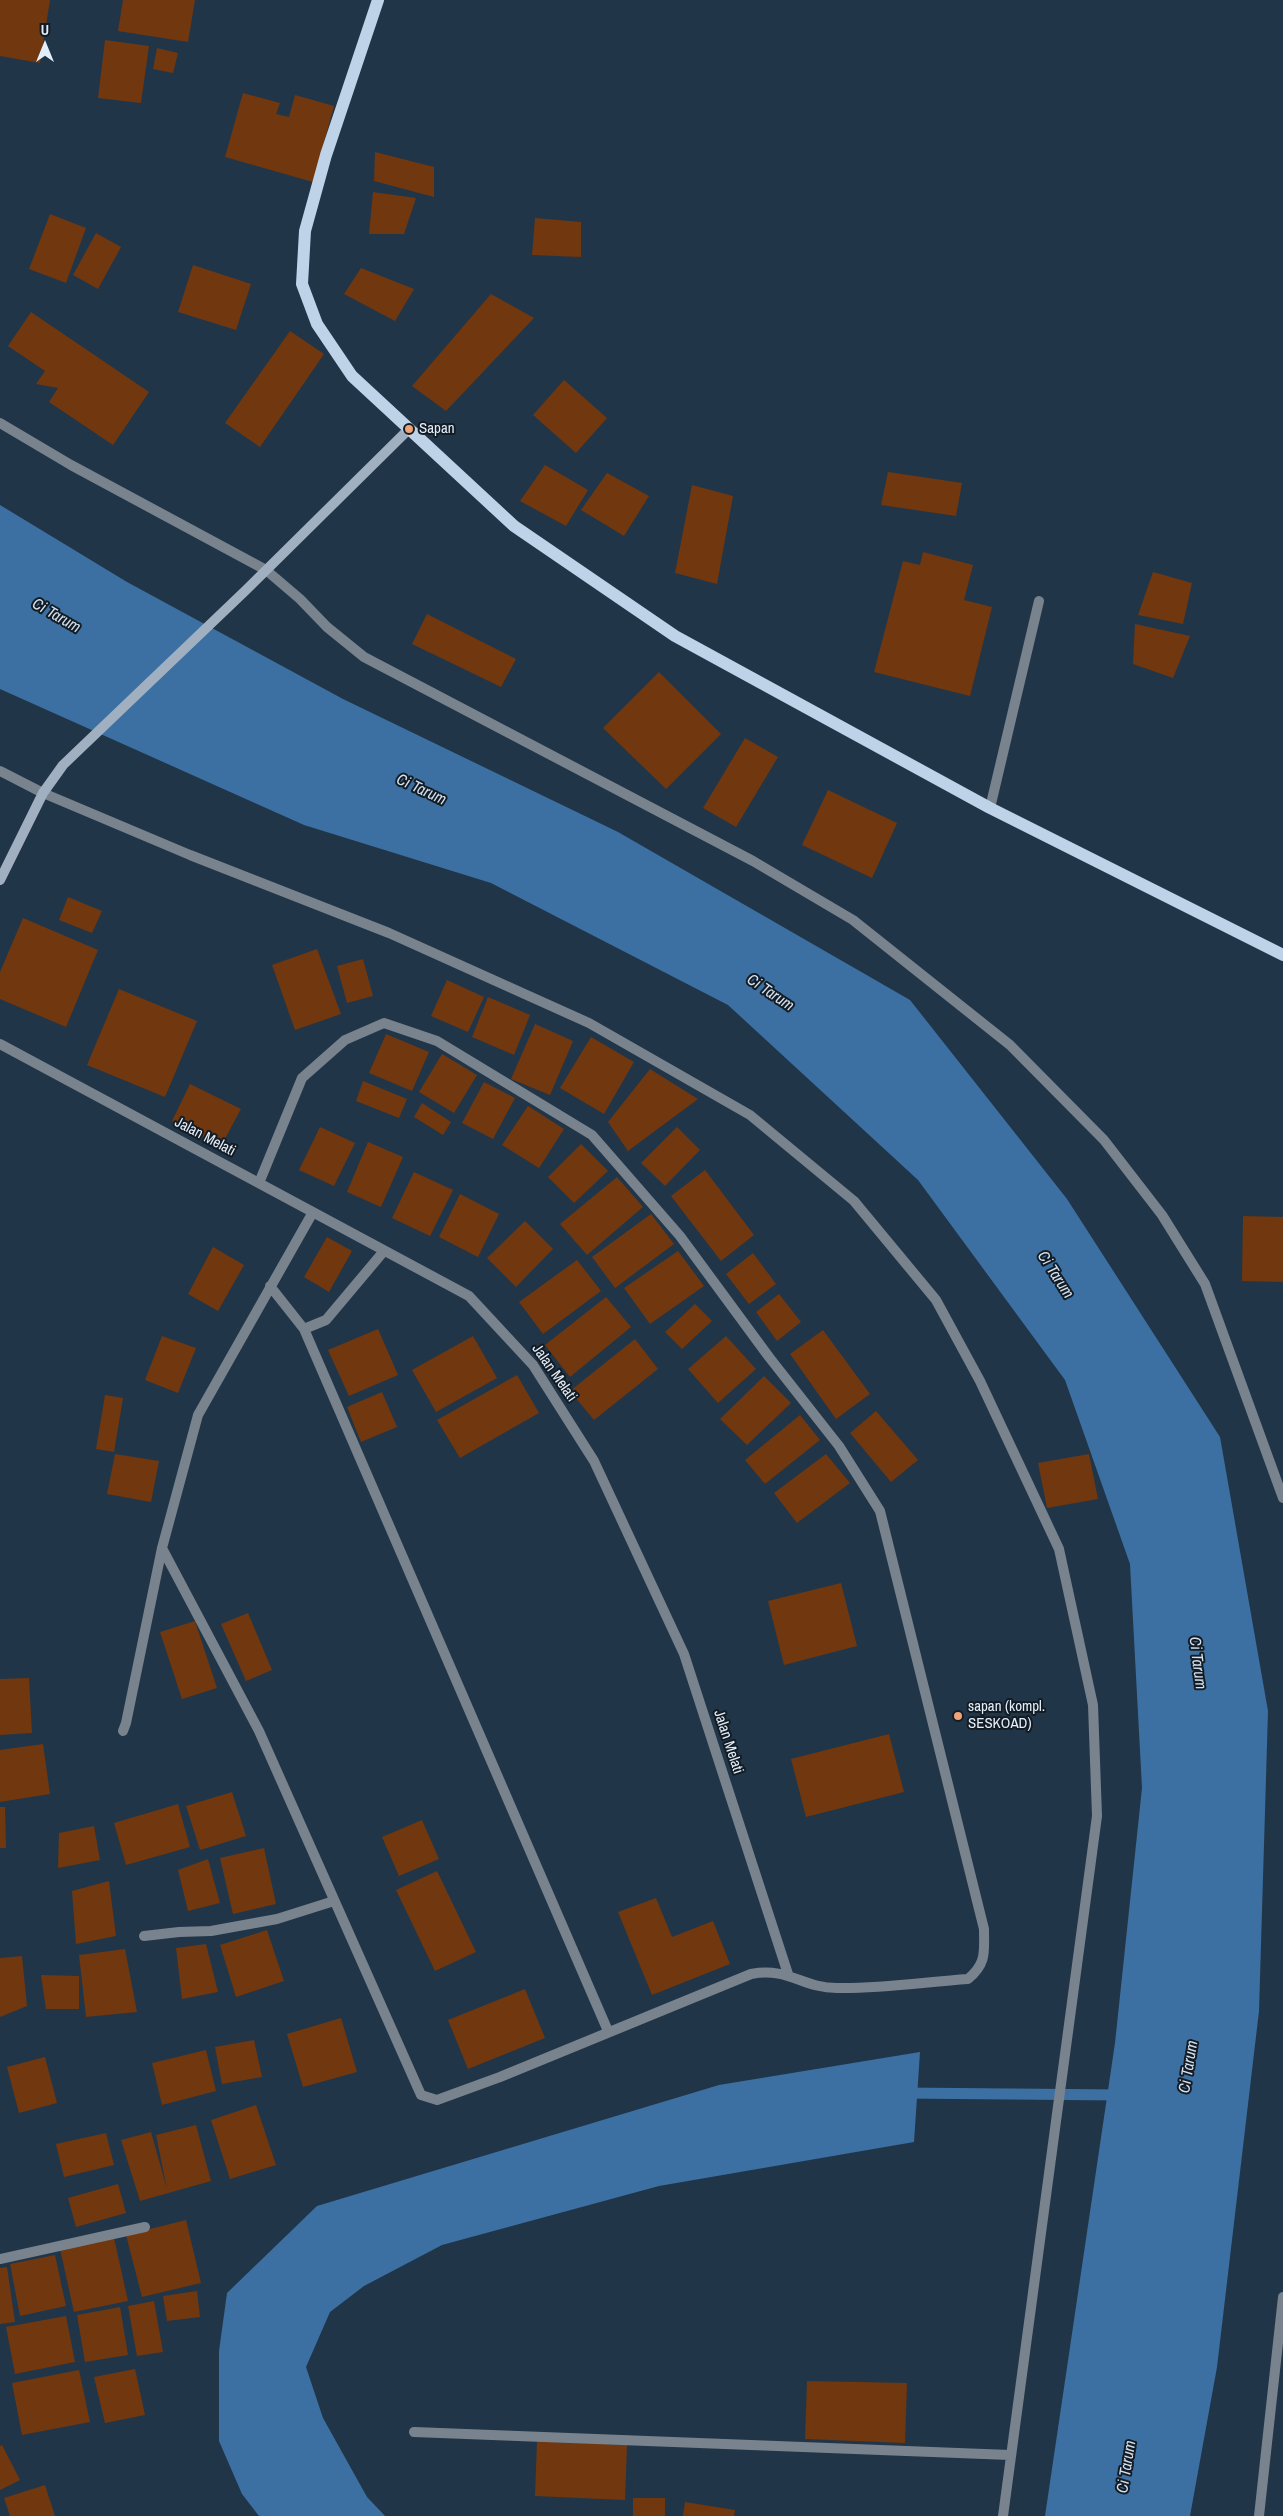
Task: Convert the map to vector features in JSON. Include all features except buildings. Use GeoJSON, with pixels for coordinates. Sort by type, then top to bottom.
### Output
{"type":"FeatureCollection","features":[{"type":"Feature","properties":{"kind":"main road"},"geometry":{"type":"LineString","coordinates":[[378,0],[326,154],[305,231],[302,284],[317,324],[352,376],[514,526],[675,636],[990,808],[1283,955]]}},
{"type":"Feature","properties":{"kind":"street"},"geometry":{"type":"LineString","coordinates":[[0,423],[71,465],[266,570],[300,599],[327,627],[364,657],[752,861],[853,920],[1010,1045],[1104,1140],[1162,1215],[1205,1284],[1283,1498]]}},
{"type":"Feature","properties":{"kind":"street"},"geometry":{"type":"LineString","coordinates":[[0,880],[43,793],[63,765],[245,592],[408,429]]}},
{"type":"Feature","properties":{"kind":"street"},"geometry":{"type":"LineString","coordinates":[[990,808],[1039,601]]}},
{"type":"Feature","properties":{"kind":"street"},"geometry":{"type":"LineString","coordinates":[[0,771],[43,793],[190,855],[389,933],[589,1023],[750,1115],[854,1201],[936,1300],[980,1381],[1059,1549],[1093,1706],[1096,1816],[1003,2516]]}},
{"type":"Feature","properties":{"kind":"street"},"geometry":{"type":"LineString","coordinates":[[162,1548],[259,1731],[421,2095],[437,2100],[500,2077],[608,2031],[751,1974],[768,1971],[788,1974],[809,1984],[836,1988],[968,1979],[978,1970],[984,1956],[981,1920],[880,1511],[839,1446],[769,1357],[680,1236],[592,1135],[437,1040],[384,1023],[345,1040],[302,1078],[258,1183]]}},
{"type":"Feature","properties":{"kind":"street","name":"Jalan Melati"},"geometry":{"type":"LineString","coordinates":[[0,1044],[469,1296],[533,1365],[594,1462],[684,1654],[788,1974]]}},
{"type":"Feature","properties":{"kind":"street"},"geometry":{"type":"LineString","coordinates":[[123,1731],[162,1548],[198,1415],[313,1212]]}},
{"type":"Feature","properties":{"kind":"street"},"geometry":{"type":"LineString","coordinates":[[304,1329],[326,1320],[384,1251]]}},
{"type":"Feature","properties":{"kind":"street"},"geometry":{"type":"LineString","coordinates":[[270,1286],[304,1329],[608,2031]]}},
{"type":"Feature","properties":{"kind":"street"},"geometry":{"type":"LineString","coordinates":[[144,1936],[211,1931],[277,1919],[334,1901]]}},
{"type":"Feature","properties":{"kind":"street"},"geometry":{"type":"LineString","coordinates":[[0,2259],[145,2227]]}},
{"type":"Feature","properties":{"kind":"street"},"geometry":{"type":"LineString","coordinates":[[1259,2516],[1283,2297]]}},
{"type":"Feature","properties":{"kind":"street"},"geometry":{"type":"LineString","coordinates":[[414,2432],[1010,2455]]}},
{"type":"Feature","properties":{"kind":"water","name":"Ci Tarum"},"geometry":{"type":"Polygon","coordinates":[[[0,505],[127,582],[343,699],[618,832],[910,1000],[1067,1199],[1220,1437],[1268,1711],[1259,2011],[1217,2367],[1190,2516],[1045,2516],[1115,2043],[1142,1788],[1130,1564],[1065,1380],[918,1180],[728,1005],[491,883],[304,825],[0,689],[0,505]]]}},
{"type":"Feature","properties":{"kind":"water"},"geometry":{"type":"Polygon","coordinates":[[[920,2052],[914,2142],[659,2186],[442,2245],[364,2286],[330,2312],[306,2367],[323,2418],[367,2497],[385,2516],[259,2516],[242,2494],[219,2441],[219,2351],[227,2293],[317,2206],[719,2085],[920,2052]]]}},
{"type":"Feature","properties":{"kind":"waterway"},"geometry":{"type":"LineString","coordinates":[[902,2093],[1121,2095]]}},
{"type":"Feature","properties":{"kind":"place","name":"Sapan"},"geometry":{"type":"Point","coordinates":[409,429]}},
{"type":"Feature","properties":{"kind":"place","name":"sapan (kompl. SESKOAD)"},"geometry":{"type":"Point","coordinates":[958,1716]}}]}
